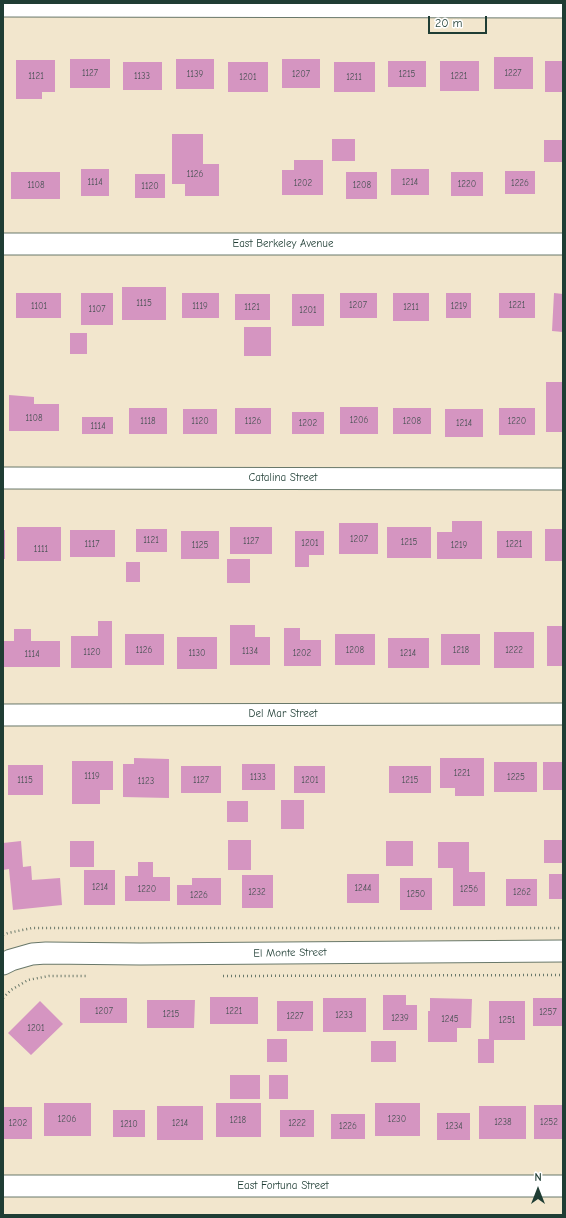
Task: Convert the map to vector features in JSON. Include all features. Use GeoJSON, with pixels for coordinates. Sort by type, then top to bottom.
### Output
{"type":"FeatureCollection","features":[{"type":"Feature","properties":{"kind":"street"},"geometry":{"type":"LineString","coordinates":[[3,6],[563,7]]}},
{"type":"Feature","properties":{"kind":"street","name":"East Berkeley Avenue"},"geometry":{"type":"LineString","coordinates":[[3,244],[563,244]]}},
{"type":"Feature","properties":{"kind":"street","name":"Catalina Street"},"geometry":{"type":"LineString","coordinates":[[3,478],[563,478]]}},
{"type":"Feature","properties":{"kind":"street","name":"Del Mar Street"},"geometry":{"type":"LineString","coordinates":[[3,715],[563,714]]}},
{"type":"Feature","properties":{"kind":"street","name":"El Monte Street"},"geometry":{"type":"LineString","coordinates":[[11,960],[32,954],[46,953],[148,954],[563,951]]}},
{"type":"Feature","properties":{"kind":"street","name":"East Fortuna Street"},"geometry":{"type":"LineString","coordinates":[[3,1186],[563,1186]]}},
{"type":"Feature","properties":{"kind":"path"},"geometry":{"type":"LineString","coordinates":[[3,935],[32,928],[563,928]]}},
{"type":"Feature","properties":{"kind":"path"},"geometry":{"type":"LineString","coordinates":[[220,976],[563,975]]}},
{"type":"Feature","properties":{"kind":"path"},"geometry":{"type":"LineString","coordinates":[[3,998],[11,990],[28,980],[50,976],[93,976]]}},
{"type":"Feature","properties":{"kind":"building"},"geometry":{"type":"Polygon","coordinates":[[[494,57],[533,57],[533,89],[494,89],[494,57]]]}},
{"type":"Feature","properties":{"kind":"building"},"geometry":{"type":"Polygon","coordinates":[[[70,59],[110,59],[110,88],[70,88],[70,59]]]}},
{"type":"Feature","properties":{"kind":"building"},"geometry":{"type":"Polygon","coordinates":[[[176,59],[214,59],[214,89],[176,89],[176,59]]]}},
{"type":"Feature","properties":{"kind":"building"},"geometry":{"type":"Polygon","coordinates":[[[282,59],[320,59],[320,88],[282,88],[282,59]]]}},
{"type":"Feature","properties":{"kind":"building"},"geometry":{"type":"Polygon","coordinates":[[[16,60],[55,60],[55,92],[42,92],[42,99],[16,99],[16,60]]]}},
{"type":"Feature","properties":{"kind":"building"},"geometry":{"type":"Polygon","coordinates":[[[388,61],[426,61],[426,87],[388,87],[388,61]]]}},
{"type":"Feature","properties":{"kind":"building"},"geometry":{"type":"Polygon","coordinates":[[[440,61],[479,61],[479,91],[440,91],[440,61]]]}},
{"type":"Feature","properties":{"kind":"building"},"geometry":{"type":"Polygon","coordinates":[[[545,61],[563,61],[563,92],[545,92],[545,61]]]}},
{"type":"Feature","properties":{"kind":"building"},"geometry":{"type":"Polygon","coordinates":[[[123,62],[162,62],[162,90],[123,90],[123,62]]]}},
{"type":"Feature","properties":{"kind":"building"},"geometry":{"type":"Polygon","coordinates":[[[228,62],[268,62],[268,92],[228,92],[228,62]]]}},
{"type":"Feature","properties":{"kind":"building"},"geometry":{"type":"Polygon","coordinates":[[[334,62],[375,62],[375,92],[334,92],[334,62]]]}},
{"type":"Feature","properties":{"kind":"building"},"geometry":{"type":"Polygon","coordinates":[[[172,134],[203,134],[203,164],[219,164],[219,196],[185,196],[185,184],[172,184],[172,134]]]}},
{"type":"Feature","properties":{"kind":"building"},"geometry":{"type":"Polygon","coordinates":[[[332,139],[355,139],[355,161],[332,161],[332,139]]]}},
{"type":"Feature","properties":{"kind":"building"},"geometry":{"type":"Polygon","coordinates":[[[544,140],[563,140],[563,162],[544,162],[544,140]]]}},
{"type":"Feature","properties":{"kind":"building"},"geometry":{"type":"Polygon","coordinates":[[[294,160],[323,160],[323,195],[282,195],[282,170],[294,170],[294,160]]]}},
{"type":"Feature","properties":{"kind":"building"},"geometry":{"type":"Polygon","coordinates":[[[81,169],[109,169],[109,196],[81,196],[81,169]]]}},
{"type":"Feature","properties":{"kind":"building"},"geometry":{"type":"Polygon","coordinates":[[[391,169],[429,169],[429,195],[391,195],[391,169]]]}},
{"type":"Feature","properties":{"kind":"building"},"geometry":{"type":"Polygon","coordinates":[[[505,171],[535,171],[535,194],[505,194],[505,171]]]}},
{"type":"Feature","properties":{"kind":"building"},"geometry":{"type":"Polygon","coordinates":[[[11,172],[60,172],[60,199],[11,199],[11,172]]]}},
{"type":"Feature","properties":{"kind":"building"},"geometry":{"type":"Polygon","coordinates":[[[346,172],[377,172],[377,199],[346,199],[346,172]]]}},
{"type":"Feature","properties":{"kind":"building"},"geometry":{"type":"Polygon","coordinates":[[[451,172],[483,172],[483,196],[451,196],[451,172]]]}},
{"type":"Feature","properties":{"kind":"building"},"geometry":{"type":"Polygon","coordinates":[[[135,174],[165,174],[165,198],[135,198],[135,174]]]}},
{"type":"Feature","properties":{"kind":"building"},"geometry":{"type":"Polygon","coordinates":[[[122,287],[166,287],[166,320],[122,320],[122,287]]]}},
{"type":"Feature","properties":{"kind":"building"},"geometry":{"type":"Polygon","coordinates":[[[16,293],[61,293],[61,318],[16,318],[16,293]]]}},
{"type":"Feature","properties":{"kind":"building"},"geometry":{"type":"Polygon","coordinates":[[[81,293],[113,293],[113,325],[81,325],[81,293]]]}},
{"type":"Feature","properties":{"kind":"building"},"geometry":{"type":"Polygon","coordinates":[[[182,293],[219,293],[219,318],[182,318],[182,293]]]}},
{"type":"Feature","properties":{"kind":"building"},"geometry":{"type":"Polygon","coordinates":[[[340,293],[377,293],[377,318],[340,318],[340,293]]]}},
{"type":"Feature","properties":{"kind":"building"},"geometry":{"type":"Polygon","coordinates":[[[393,293],[429,293],[429,321],[393,321],[393,293]]]}},
{"type":"Feature","properties":{"kind":"building"},"geometry":{"type":"Polygon","coordinates":[[[446,293],[471,293],[471,318],[446,318],[446,293]]]}},
{"type":"Feature","properties":{"kind":"building"},"geometry":{"type":"Polygon","coordinates":[[[499,293],[535,293],[535,318],[499,318],[499,293]]]}},
{"type":"Feature","properties":{"kind":"building"},"geometry":{"type":"Polygon","coordinates":[[[554,293],[563,294],[563,332],[552,331],[554,293]]]}},
{"type":"Feature","properties":{"kind":"building"},"geometry":{"type":"Polygon","coordinates":[[[235,294],[270,294],[270,320],[235,320],[235,294]]]}},
{"type":"Feature","properties":{"kind":"building"},"geometry":{"type":"Polygon","coordinates":[[[292,294],[324,294],[324,326],[292,326],[292,294]]]}},
{"type":"Feature","properties":{"kind":"building"},"geometry":{"type":"Polygon","coordinates":[[[244,327],[271,327],[271,356],[244,356],[244,327]]]}},
{"type":"Feature","properties":{"kind":"building"},"geometry":{"type":"Polygon","coordinates":[[[70,333],[87,333],[87,354],[70,354],[70,333]]]}},
{"type":"Feature","properties":{"kind":"building"},"geometry":{"type":"Polygon","coordinates":[[[546,382],[563,382],[563,432],[546,432],[546,382]]]}},
{"type":"Feature","properties":{"kind":"building"},"geometry":{"type":"Polygon","coordinates":[[[9,395],[34,397],[34,404],[59,404],[59,431],[9,431],[9,395]]]}},
{"type":"Feature","properties":{"kind":"building"},"geometry":{"type":"Polygon","coordinates":[[[340,407],[378,407],[378,434],[340,434],[340,407]]]}},
{"type":"Feature","properties":{"kind":"building"},"geometry":{"type":"Polygon","coordinates":[[[129,408],[167,408],[167,434],[129,434],[129,408]]]}},
{"type":"Feature","properties":{"kind":"building"},"geometry":{"type":"Polygon","coordinates":[[[235,408],[271,408],[271,434],[235,434],[235,408]]]}},
{"type":"Feature","properties":{"kind":"building"},"geometry":{"type":"Polygon","coordinates":[[[393,408],[431,408],[431,434],[393,434],[393,408]]]}},
{"type":"Feature","properties":{"kind":"building"},"geometry":{"type":"Polygon","coordinates":[[[499,408],[535,408],[535,435],[499,435],[499,408]]]}},
{"type":"Feature","properties":{"kind":"building"},"geometry":{"type":"Polygon","coordinates":[[[183,409],[217,409],[217,434],[183,434],[183,409]]]}},
{"type":"Feature","properties":{"kind":"building"},"geometry":{"type":"Polygon","coordinates":[[[445,409],[483,409],[483,437],[445,437],[445,409]]]}},
{"type":"Feature","properties":{"kind":"building"},"geometry":{"type":"Polygon","coordinates":[[[292,412],[324,412],[324,434],[292,434],[292,412]]]}},
{"type":"Feature","properties":{"kind":"building"},"geometry":{"type":"Polygon","coordinates":[[[82,417],[113,417],[113,434],[82,434],[82,417]]]}},
{"type":"Feature","properties":{"kind":"building"},"geometry":{"type":"Polygon","coordinates":[[[452,521],[482,521],[482,559],[437,559],[437,532],[452,532],[452,521]]]}},
{"type":"Feature","properties":{"kind":"building"},"geometry":{"type":"Polygon","coordinates":[[[339,523],[378,523],[378,554],[339,554],[339,523]]]}},
{"type":"Feature","properties":{"kind":"building"},"geometry":{"type":"Polygon","coordinates":[[[17,527],[61,527],[61,561],[17,561],[17,527]]]}},
{"type":"Feature","properties":{"kind":"building"},"geometry":{"type":"Polygon","coordinates":[[[230,527],[272,527],[272,554],[230,554],[230,527]]]}},
{"type":"Feature","properties":{"kind":"building"},"geometry":{"type":"Polygon","coordinates":[[[387,527],[431,527],[431,558],[387,558],[387,527]]]}},
{"type":"Feature","properties":{"kind":"building"},"geometry":{"type":"Polygon","coordinates":[[[136,529],[167,529],[167,552],[136,552],[136,529]]]}},
{"type":"Feature","properties":{"kind":"building"},"geometry":{"type":"Polygon","coordinates":[[[545,529],[563,529],[563,561],[545,561],[545,529]]]}},
{"type":"Feature","properties":{"kind":"building"},"geometry":{"type":"Polygon","coordinates":[[[3,530],[5,530],[5,559],[3,559],[3,530]]]}},
{"type":"Feature","properties":{"kind":"building"},"geometry":{"type":"Polygon","coordinates":[[[70,530],[115,530],[115,557],[70,557],[70,530]]]}},
{"type":"Feature","properties":{"kind":"building"},"geometry":{"type":"Polygon","coordinates":[[[181,531],[219,531],[219,559],[181,559],[181,531]]]}},
{"type":"Feature","properties":{"kind":"building"},"geometry":{"type":"Polygon","coordinates":[[[295,531],[324,531],[324,555],[309,555],[309,567],[295,567],[295,531]]]}},
{"type":"Feature","properties":{"kind":"building"},"geometry":{"type":"Polygon","coordinates":[[[497,531],[532,531],[532,558],[497,558],[497,531]]]}},
{"type":"Feature","properties":{"kind":"building"},"geometry":{"type":"Polygon","coordinates":[[[227,559],[250,559],[250,583],[227,583],[227,559]]]}},
{"type":"Feature","properties":{"kind":"building"},"geometry":{"type":"Polygon","coordinates":[[[126,562],[140,562],[140,582],[126,582],[126,562]]]}},
{"type":"Feature","properties":{"kind":"building"},"geometry":{"type":"Polygon","coordinates":[[[98,621],[112,621],[112,668],[71,668],[71,636],[98,636],[98,621]]]}},
{"type":"Feature","properties":{"kind":"building"},"geometry":{"type":"Polygon","coordinates":[[[230,625],[255,625],[255,637],[270,637],[270,665],[230,665],[230,625]]]}},
{"type":"Feature","properties":{"kind":"building"},"geometry":{"type":"Polygon","coordinates":[[[547,626],[563,626],[563,666],[547,666],[547,626]]]}},
{"type":"Feature","properties":{"kind":"building"},"geometry":{"type":"Polygon","coordinates":[[[284,628],[300,628],[300,640],[321,640],[321,666],[284,666],[284,628]]]}},
{"type":"Feature","properties":{"kind":"building"},"geometry":{"type":"Polygon","coordinates":[[[14,629],[31,629],[31,641],[60,641],[60,667],[3,667],[3,641],[14,641],[14,629]]]}},
{"type":"Feature","properties":{"kind":"building"},"geometry":{"type":"Polygon","coordinates":[[[494,632],[534,632],[534,668],[494,668],[494,632]]]}},
{"type":"Feature","properties":{"kind":"building"},"geometry":{"type":"Polygon","coordinates":[[[125,634],[164,634],[164,665],[125,665],[125,634]]]}},
{"type":"Feature","properties":{"kind":"building"},"geometry":{"type":"Polygon","coordinates":[[[335,634],[375,634],[375,665],[335,665],[335,634]]]}},
{"type":"Feature","properties":{"kind":"building"},"geometry":{"type":"Polygon","coordinates":[[[441,634],[480,634],[480,665],[441,665],[441,634]]]}},
{"type":"Feature","properties":{"kind":"building"},"geometry":{"type":"Polygon","coordinates":[[[177,637],[217,637],[217,669],[177,669],[177,637]]]}},
{"type":"Feature","properties":{"kind":"building"},"geometry":{"type":"Polygon","coordinates":[[[388,638],[429,638],[429,668],[388,668],[388,638]]]}},
{"type":"Feature","properties":{"kind":"building"},"geometry":{"type":"Polygon","coordinates":[[[134,758],[169,759],[169,798],[123,797],[123,764],[134,764],[134,758]]]}},
{"type":"Feature","properties":{"kind":"building"},"geometry":{"type":"Polygon","coordinates":[[[440,758],[484,758],[484,796],[455,796],[455,788],[440,788],[440,758]]]}},
{"type":"Feature","properties":{"kind":"building"},"geometry":{"type":"Polygon","coordinates":[[[72,761],[113,761],[113,790],[100,790],[100,804],[72,804],[72,761]]]}},
{"type":"Feature","properties":{"kind":"building"},"geometry":{"type":"Polygon","coordinates":[[[494,762],[537,762],[537,792],[494,792],[494,762]]]}},
{"type":"Feature","properties":{"kind":"building"},"geometry":{"type":"Polygon","coordinates":[[[543,762],[563,762],[563,790],[543,790],[543,762]]]}},
{"type":"Feature","properties":{"kind":"building"},"geometry":{"type":"Polygon","coordinates":[[[242,764],[275,764],[275,790],[242,790],[242,764]]]}},
{"type":"Feature","properties":{"kind":"building"},"geometry":{"type":"Polygon","coordinates":[[[8,765],[43,765],[43,795],[8,795],[8,765]]]}},
{"type":"Feature","properties":{"kind":"building"},"geometry":{"type":"Polygon","coordinates":[[[181,766],[221,766],[221,793],[181,793],[181,766]]]}},
{"type":"Feature","properties":{"kind":"building"},"geometry":{"type":"Polygon","coordinates":[[[294,766],[325,766],[325,793],[294,793],[294,766]]]}},
{"type":"Feature","properties":{"kind":"building"},"geometry":{"type":"Polygon","coordinates":[[[389,766],[431,766],[431,793],[389,793],[389,766]]]}},
{"type":"Feature","properties":{"kind":"building"},"geometry":{"type":"Polygon","coordinates":[[[281,800],[304,800],[304,829],[281,829],[281,800]]]}},
{"type":"Feature","properties":{"kind":"building"},"geometry":{"type":"Polygon","coordinates":[[[227,801],[248,801],[248,822],[227,822],[227,801]]]}},
{"type":"Feature","properties":{"kind":"building"},"geometry":{"type":"Polygon","coordinates":[[[228,840],[251,840],[251,870],[228,870],[228,840]]]}},
{"type":"Feature","properties":{"kind":"building"},"geometry":{"type":"Polygon","coordinates":[[[544,840],[563,840],[563,863],[544,863],[544,840]]]}},
{"type":"Feature","properties":{"kind":"building"},"geometry":{"type":"Polygon","coordinates":[[[21,841],[23,867],[31,866],[32,880],[60,878],[62,905],[13,910],[9,869],[3,870],[3,843],[21,841]]]}},
{"type":"Feature","properties":{"kind":"building"},"geometry":{"type":"Polygon","coordinates":[[[70,841],[94,841],[94,867],[70,867],[70,841]]]}},
{"type":"Feature","properties":{"kind":"building"},"geometry":{"type":"Polygon","coordinates":[[[386,841],[413,841],[413,866],[386,866],[386,841]]]}},
{"type":"Feature","properties":{"kind":"building"},"geometry":{"type":"Polygon","coordinates":[[[438,842],[469,842],[469,872],[485,872],[485,906],[453,906],[453,868],[438,868],[438,842]]]}},
{"type":"Feature","properties":{"kind":"building"},"geometry":{"type":"Polygon","coordinates":[[[138,862],[153,862],[153,877],[170,877],[170,901],[125,901],[125,876],[138,876],[138,862]]]}},
{"type":"Feature","properties":{"kind":"building"},"geometry":{"type":"Polygon","coordinates":[[[84,870],[115,870],[115,905],[84,905],[84,870]]]}},
{"type":"Feature","properties":{"kind":"building"},"geometry":{"type":"Polygon","coordinates":[[[347,874],[379,874],[379,903],[347,903],[347,874]]]}},
{"type":"Feature","properties":{"kind":"building"},"geometry":{"type":"Polygon","coordinates":[[[549,874],[563,874],[563,899],[549,899],[549,874]]]}},
{"type":"Feature","properties":{"kind":"building"},"geometry":{"type":"Polygon","coordinates":[[[242,875],[273,875],[273,908],[242,908],[242,875]]]}},
{"type":"Feature","properties":{"kind":"building"},"geometry":{"type":"Polygon","coordinates":[[[192,878],[221,878],[221,905],[177,905],[177,885],[192,885],[192,878]]]}},
{"type":"Feature","properties":{"kind":"building"},"geometry":{"type":"Polygon","coordinates":[[[400,878],[432,878],[432,910],[400,910],[400,878]]]}},
{"type":"Feature","properties":{"kind":"building"},"geometry":{"type":"Polygon","coordinates":[[[506,879],[537,879],[537,906],[506,906],[506,879]]]}},
{"type":"Feature","properties":{"kind":"building"},"geometry":{"type":"Polygon","coordinates":[[[383,995],[406,995],[406,1005],[417,1005],[417,1030],[383,1030],[383,995]]]}},
{"type":"Feature","properties":{"kind":"building"},"geometry":{"type":"Polygon","coordinates":[[[210,997],[258,997],[258,1024],[210,1024],[210,997]]]}},
{"type":"Feature","properties":{"kind":"building"},"geometry":{"type":"Polygon","coordinates":[[[80,998],[127,998],[127,1023],[80,1023],[80,998]]]}},
{"type":"Feature","properties":{"kind":"building"},"geometry":{"type":"Polygon","coordinates":[[[323,998],[366,998],[366,1032],[323,1032],[323,998]]]}},
{"type":"Feature","properties":{"kind":"building"},"geometry":{"type":"Polygon","coordinates":[[[430,998],[472,999],[471,1028],[457,1028],[457,1042],[428,1042],[428,1011],[430,1011],[430,998]]]}},
{"type":"Feature","properties":{"kind":"building"},"geometry":{"type":"Polygon","coordinates":[[[533,998],[563,998],[563,1026],[533,1026],[533,998]]]}},
{"type":"Feature","properties":{"kind":"building"},"geometry":{"type":"Polygon","coordinates":[[[147,1000],[195,1000],[194,1028],[147,1028],[147,1000]]]}},
{"type":"Feature","properties":{"kind":"building"},"geometry":{"type":"Polygon","coordinates":[[[40,1001],[63,1024],[31,1055],[8,1033],[40,1001]]]}},
{"type":"Feature","properties":{"kind":"building"},"geometry":{"type":"Polygon","coordinates":[[[277,1001],[313,1001],[313,1031],[277,1031],[277,1001]]]}},
{"type":"Feature","properties":{"kind":"building"},"geometry":{"type":"Polygon","coordinates":[[[489,1001],[525,1001],[525,1040],[494,1040],[494,1063],[478,1063],[478,1039],[489,1039],[489,1001]]]}},
{"type":"Feature","properties":{"kind":"building"},"geometry":{"type":"Polygon","coordinates":[[[267,1039],[287,1039],[287,1062],[267,1062],[267,1039]]]}},
{"type":"Feature","properties":{"kind":"building"},"geometry":{"type":"Polygon","coordinates":[[[371,1041],[396,1041],[396,1062],[371,1062],[371,1041]]]}},
{"type":"Feature","properties":{"kind":"building"},"geometry":{"type":"Polygon","coordinates":[[[230,1075],[260,1075],[260,1099],[230,1099],[230,1075]]]}},
{"type":"Feature","properties":{"kind":"building"},"geometry":{"type":"Polygon","coordinates":[[[269,1075],[288,1075],[288,1099],[269,1099],[269,1075]]]}},
{"type":"Feature","properties":{"kind":"building"},"geometry":{"type":"Polygon","coordinates":[[[44,1103],[91,1103],[91,1136],[44,1136],[44,1103]]]}},
{"type":"Feature","properties":{"kind":"building"},"geometry":{"type":"Polygon","coordinates":[[[216,1103],[261,1103],[261,1137],[216,1137],[216,1103]]]}},
{"type":"Feature","properties":{"kind":"building"},"geometry":{"type":"Polygon","coordinates":[[[375,1103],[420,1103],[420,1136],[375,1136],[375,1103]]]}},
{"type":"Feature","properties":{"kind":"building"},"geometry":{"type":"Polygon","coordinates":[[[534,1105],[563,1105],[563,1139],[534,1139],[534,1105]]]}},
{"type":"Feature","properties":{"kind":"building"},"geometry":{"type":"Polygon","coordinates":[[[157,1106],[203,1106],[203,1140],[157,1140],[157,1106]]]}},
{"type":"Feature","properties":{"kind":"building"},"geometry":{"type":"Polygon","coordinates":[[[479,1106],[526,1106],[526,1139],[479,1139],[479,1106]]]}},
{"type":"Feature","properties":{"kind":"building"},"geometry":{"type":"Polygon","coordinates":[[[3,1107],[32,1107],[32,1139],[3,1139],[3,1107]]]}},
{"type":"Feature","properties":{"kind":"building"},"geometry":{"type":"Polygon","coordinates":[[[113,1110],[145,1110],[145,1137],[113,1137],[113,1110]]]}},
{"type":"Feature","properties":{"kind":"building"},"geometry":{"type":"Polygon","coordinates":[[[280,1110],[314,1110],[314,1137],[280,1137],[280,1110]]]}},
{"type":"Feature","properties":{"kind":"building"},"geometry":{"type":"Polygon","coordinates":[[[437,1113],[470,1113],[470,1140],[437,1140],[437,1113]]]}},
{"type":"Feature","properties":{"kind":"building"},"geometry":{"type":"Polygon","coordinates":[[[331,1114],[365,1114],[365,1139],[331,1139],[331,1114]]]}}]}
